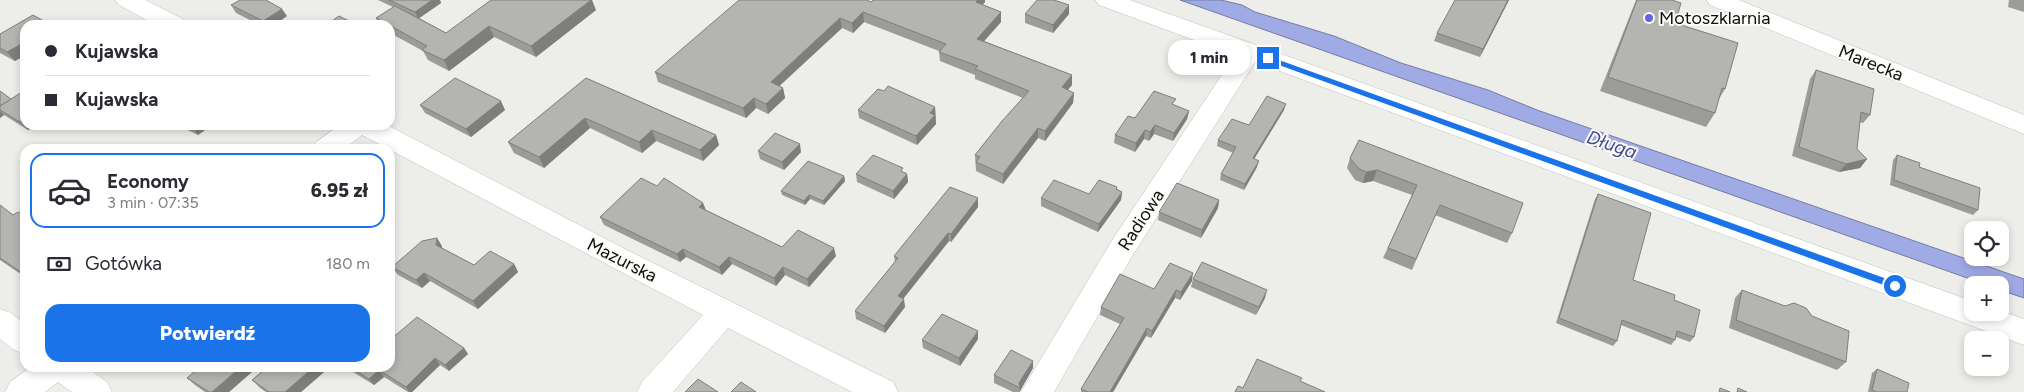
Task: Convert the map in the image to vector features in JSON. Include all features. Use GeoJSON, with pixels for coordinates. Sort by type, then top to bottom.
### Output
{"type":"FeatureCollection","features":[{"type":"Feature","properties":{"kind":"street"},"geometry":{"type":"LineString","coordinates":[[127,0],[165,20]]}},
{"type":"Feature","properties":{"kind":"street"},"geometry":{"type":"LineString","coordinates":[[1107,0],[2024,332]]}},
{"type":"Feature","properties":{"kind":"street","name":"Marecka"},"geometry":{"type":"LineString","coordinates":[[1718,0],[2024,125]]}},
{"type":"Feature","properties":{"kind":"street","name":"Radiowa"},"geometry":{"type":"LineString","coordinates":[[1037,392],[1121,250],[1249,52]]}},
{"type":"Feature","properties":{"kind":"street"},"geometry":{"type":"LineString","coordinates":[[332,144],[351,130]]}},
{"type":"Feature","properties":{"kind":"street","name":"Mazurska"},"geometry":{"type":"LineString","coordinates":[[375,130],[882,392]]}},
{"type":"Feature","properties":{"kind":"street"},"geometry":{"type":"LineString","coordinates":[[653,392],[724,312]]}},
{"type":"Feature","properties":{"kind":"street"},"geometry":{"type":"LineString","coordinates":[[0,322],[20,337]]}},
{"type":"Feature","properties":{"kind":"street"},"geometry":{"type":"LineString","coordinates":[[21,392],[49,372]]}},
{"type":"Feature","properties":{"kind":"street"},"geometry":{"type":"LineString","coordinates":[[67,372],[96,392]]}},
{"type":"Feature","properties":{"kind":"water","name":"Długa"},"geometry":{"type":"Polygon","coordinates":[[[1180,0],[1221,0],[1242,5],[1255,12],[1334,36],[1401,63],[1488,90],[1537,110],[1964,258],[1964,266],[1987,266],[2024,279],[2024,298],[2009,293],[2009,276],[1964,277],[1180,0]]]}},
{"type":"Feature","properties":{"kind":"building"},"geometry":{"type":"Polygon","coordinates":[[[240,0],[266,0],[282,9],[265,20],[261,20],[231,5],[240,0]]]}},
{"type":"Feature","properties":{"kind":"building"},"geometry":{"type":"Polygon","coordinates":[[[389,0],[432,0],[415,12],[389,0]]]}},
{"type":"Feature","properties":{"kind":"building"},"geometry":{"type":"Polygon","coordinates":[[[491,0],[591,0],[531,46],[489,26],[444,60],[422,50],[427,46],[395,28],[395,20],[380,20],[376,18],[395,6],[446,33],[491,0]]]}},
{"type":"Feature","properties":{"kind":"building"},"geometry":{"type":"Polygon","coordinates":[[[739,0],[867,0],[871,2],[873,0],[978,0],[976,2],[1001,12],[977,39],[1072,75],[1062,87],[1074,93],[1045,131],[1038,128],[1003,174],[976,162],[980,157],[975,155],[1029,91],[975,69],[978,66],[939,52],[946,44],[863,12],[852,23],[840,18],[771,82],[783,88],[766,104],[754,98],[743,108],[655,72],[739,0]]]}},
{"type":"Feature","properties":{"kind":"building"},"geometry":{"type":"Polygon","coordinates":[[[1037,0],[1054,0],[1069,5],[1053,25],[1025,14],[1037,0]]]}},
{"type":"Feature","properties":{"kind":"building"},"geometry":{"type":"Polygon","coordinates":[[[1455,0],[1508,0],[1483,49],[1437,33],[1455,0]]]}},
{"type":"Feature","properties":{"kind":"building"},"geometry":{"type":"Polygon","coordinates":[[[1637,0],[1672,0],[1681,3],[1675,23],[1738,43],[1725,89],[1722,88],[1715,113],[1608,77],[1637,0]]]}},
{"type":"Feature","properties":{"kind":"building"},"geometry":{"type":"Polygon","coordinates":[[[33,15],[42,20],[24,20],[33,15]]]}},
{"type":"Feature","properties":{"kind":"building"},"geometry":{"type":"Polygon","coordinates":[[[339,16],[347,20],[333,20],[339,16]]]}},
{"type":"Feature","properties":{"kind":"building"},"geometry":{"type":"Polygon","coordinates":[[[20,22],[20,45],[7,52],[0,48],[0,34],[20,22]]]}},
{"type":"Feature","properties":{"kind":"building"},"geometry":{"type":"Polygon","coordinates":[[[1816,70],[1874,89],[1870,115],[1861,112],[1857,149],[1867,159],[1846,164],[1799,147],[1816,70]]]}},
{"type":"Feature","properties":{"kind":"building"},"geometry":{"type":"Polygon","coordinates":[[[455,78],[501,101],[466,129],[420,105],[455,78]]]}},
{"type":"Feature","properties":{"kind":"building"},"geometry":{"type":"Polygon","coordinates":[[[586,78],[716,135],[700,150],[652,130],[639,142],[585,118],[539,157],[508,142],[586,78]]]}},
{"type":"Feature","properties":{"kind":"building"},"geometry":{"type":"Polygon","coordinates":[[[888,86],[935,107],[930,113],[935,115],[916,136],[858,110],[878,89],[884,91],[888,86]]]}},
{"type":"Feature","properties":{"kind":"building"},"geometry":{"type":"Polygon","coordinates":[[[0,91],[11,99],[0,106],[0,91]]]}},
{"type":"Feature","properties":{"kind":"building"},"geometry":{"type":"Polygon","coordinates":[[[1154,91],[1176,99],[1172,104],[1189,111],[1174,133],[1155,125],[1150,132],[1145,130],[1136,143],[1115,135],[1128,116],[1135,118],[1154,91]]]}},
{"type":"Feature","properties":{"kind":"building"},"geometry":{"type":"Polygon","coordinates":[[[20,93],[20,122],[0,110],[0,106],[20,93]]]}},
{"type":"Feature","properties":{"kind":"building"},"geometry":{"type":"Polygon","coordinates":[[[1267,96],[1286,104],[1253,158],[1259,161],[1245,184],[1221,174],[1236,147],[1218,140],[1232,119],[1249,125],[1267,96]]]}},
{"type":"Feature","properties":{"kind":"building"},"geometry":{"type":"Polygon","coordinates":[[[775,133],[800,144],[782,162],[758,151],[775,133]]]}},
{"type":"Feature","properties":{"kind":"building"},"geometry":{"type":"Polygon","coordinates":[[[1359,140],[1523,203],[1512,233],[1440,205],[1416,259],[1388,248],[1417,185],[1377,170],[1366,172],[1359,169],[1350,158],[1359,140]]]}},
{"type":"Feature","properties":{"kind":"building"},"geometry":{"type":"Polygon","coordinates":[[[873,155],[903,168],[901,171],[907,174],[893,191],[856,174],[873,155]]]}},
{"type":"Feature","properties":{"kind":"building"},"geometry":{"type":"Polygon","coordinates":[[[1897,155],[1920,163],[1919,167],[1980,188],[1978,210],[1894,180],[1897,155]]]}},
{"type":"Feature","properties":{"kind":"building"},"geometry":{"type":"Polygon","coordinates":[[[808,161],[844,176],[823,201],[809,195],[804,201],[781,191],[808,161]]]}},
{"type":"Feature","properties":{"kind":"building"},"geometry":{"type":"Polygon","coordinates":[[[641,178],[657,186],[664,178],[703,203],[699,207],[782,247],[798,230],[834,248],[807,279],[783,267],[774,278],[729,257],[719,267],[683,249],[677,254],[600,217],[641,178]]]}},
{"type":"Feature","properties":{"kind":"building"},"geometry":{"type":"Polygon","coordinates":[[[1054,180],[1089,194],[1099,180],[1117,187],[1116,189],[1122,192],[1099,224],[1041,198],[1054,180]]]}},
{"type":"Feature","properties":{"kind":"building"},"geometry":{"type":"Polygon","coordinates":[[[1177,183],[1219,200],[1202,230],[1159,212],[1177,183]]]}},
{"type":"Feature","properties":{"kind":"building"},"geometry":{"type":"Polygon","coordinates":[[[950,187],[978,198],[951,234],[948,233],[898,296],[904,299],[884,326],[855,311],[898,258],[894,256],[950,187]]]}},
{"type":"Feature","properties":{"kind":"building"},"geometry":{"type":"Polygon","coordinates":[[[1598,194],[1651,213],[1633,280],[1675,295],[1674,300],[1700,310],[1694,337],[1677,331],[1675,340],[1622,320],[1617,341],[1559,318],[1598,194]]]}},
{"type":"Feature","properties":{"kind":"building"},"geometry":{"type":"Polygon","coordinates":[[[0,205],[13,215],[18,212],[20,213],[20,272],[0,258],[0,205]]]}},
{"type":"Feature","properties":{"kind":"building"},"geometry":{"type":"Polygon","coordinates":[[[437,238],[436,245],[474,265],[490,251],[514,264],[473,301],[424,273],[416,280],[395,269],[395,264],[422,241],[437,238]]]}},
{"type":"Feature","properties":{"kind":"building"},"geometry":{"type":"Polygon","coordinates":[[[1202,262],[1267,290],[1259,307],[1193,279],[1202,262]]]}},
{"type":"Feature","properties":{"kind":"building"},"geometry":{"type":"Polygon","coordinates":[[[1170,263],[1193,273],[1181,292],[1176,290],[1152,331],[1147,328],[1110,392],[1088,392],[1081,389],[1124,318],[1101,307],[1120,274],[1154,289],[1170,263]]]}},
{"type":"Feature","properties":{"kind":"building"},"geometry":{"type":"Polygon","coordinates":[[[1742,290],[1785,306],[1794,303],[1806,308],[1812,316],[1849,331],[1846,362],[1736,320],[1742,290]]]}},
{"type":"Feature","properties":{"kind":"building"},"geometry":{"type":"Polygon","coordinates":[[[942,314],[978,331],[959,358],[922,340],[942,314]]]}},
{"type":"Feature","properties":{"kind":"building"},"geometry":{"type":"Polygon","coordinates":[[[417,317],[464,348],[445,365],[435,358],[406,387],[382,372],[395,372],[395,336],[417,317]]]}},
{"type":"Feature","properties":{"kind":"building"},"geometry":{"type":"Polygon","coordinates":[[[1011,350],[1033,361],[1019,383],[1020,388],[994,375],[1011,350]]]}},
{"type":"Feature","properties":{"kind":"building"},"geometry":{"type":"Polygon","coordinates":[[[1257,359],[1302,378],[1300,381],[1325,392],[1235,392],[1238,386],[1243,388],[1257,359]]]}},
{"type":"Feature","properties":{"kind":"building"},"geometry":{"type":"Polygon","coordinates":[[[1877,369],[1909,383],[1907,392],[1876,392],[1872,390],[1877,369]]]}},
{"type":"Feature","properties":{"kind":"building"},"geometry":{"type":"Polygon","coordinates":[[[194,372],[235,372],[212,392],[187,378],[194,372]]]}},
{"type":"Feature","properties":{"kind":"building"},"geometry":{"type":"Polygon","coordinates":[[[262,372],[308,372],[285,392],[269,392],[252,380],[262,372]]]}},
{"type":"Feature","properties":{"kind":"building"},"geometry":{"type":"Polygon","coordinates":[[[358,372],[377,372],[369,379],[358,372]]]}},
{"type":"Feature","properties":{"kind":"building"},"geometry":{"type":"Polygon","coordinates":[[[698,379],[718,392],[685,392],[698,379]]]}},
{"type":"Feature","properties":{"kind":"building"},"geometry":{"type":"Polygon","coordinates":[[[741,382],[756,392],[731,392],[741,382]]]}},
{"type":"Feature","properties":{"kind":"building"},"geometry":{"type":"Polygon","coordinates":[[[1720,388],[1730,392],[1719,392],[1720,388]]]}},
{"type":"Feature","properties":{"kind":"building"},"geometry":{"type":"Polygon","coordinates":[[[1738,388],[1747,392],[1737,392],[1738,388]]]}},
{"type":"Feature","properties":{"kind":"place","name":"Motoszklarnia"},"geometry":{"type":"Point","coordinates":[1649,18]}},
{"type":"Feature","properties":{"kind":"route"},"geometry":{"type":"LineString","coordinates":[[1268,58],[1895,286]]}}]}
